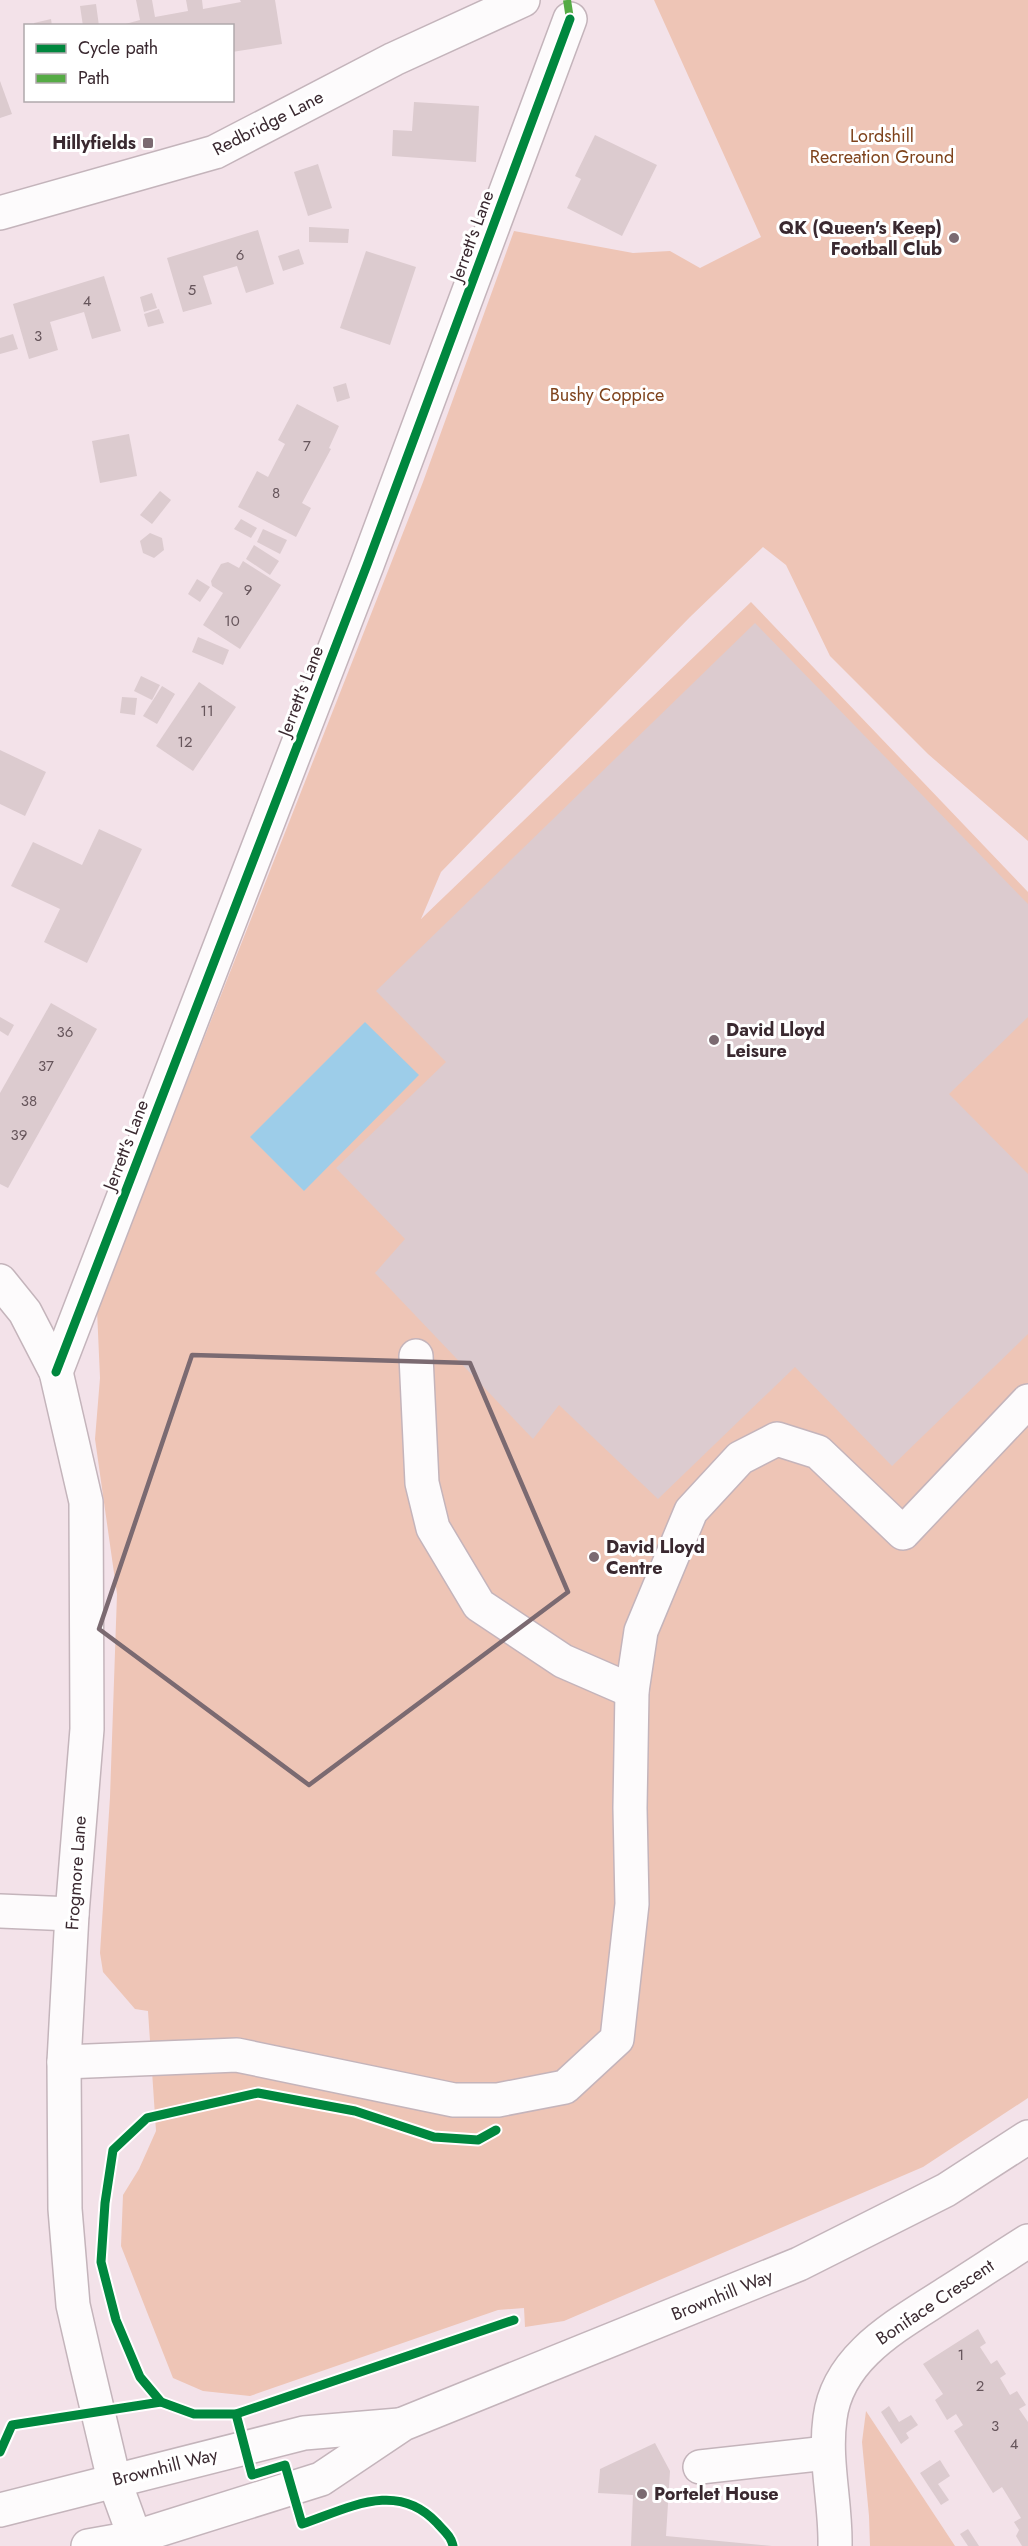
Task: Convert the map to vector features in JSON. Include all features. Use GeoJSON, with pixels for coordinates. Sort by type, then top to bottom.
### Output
{"type":"FeatureCollection","features":[{"type":"Feature","properties":{"kind":"street","name":"Redbridge Lane"},"geometry":{"type":"LineString","coordinates":[[0,213],[215,152],[394,59],[524,0]]}},
{"type":"Feature","properties":{"kind":"street","name":"Jerrett's Lane"},"geometry":{"type":"LineString","coordinates":[[56,1372],[367,566],[570,20]]}},
{"type":"Feature","properties":{"kind":"street","name":"Frogmore Lane"},"geometry":{"type":"LineString","coordinates":[[0,1281],[25,1312],[56,1372],[86,1502],[87,1729],[72,1914],[64,2062],[65,2210],[74,2304],[114,2480],[136,2542]]}},
{"type":"Feature","properties":{"kind":"street"},"geometry":{"type":"LineString","coordinates":[[416,1356],[422,1483],[433,1528],[479,1605],[563,1661],[632,1690]]}},
{"type":"Feature","properties":{"kind":"street"},"geometry":{"type":"LineString","coordinates":[[64,2062],[237,2055],[454,2100],[498,2100],[565,2087],[617,2039],[632,1904],[630,1808],[632,1690],[641,1631],[691,1511],[740,1458],[777,1439],[818,1452],[903,1533],[1028,1401]]}},
{"type":"Feature","properties":{"kind":"street"},"geometry":{"type":"LineString","coordinates":[[0,1911],[72,1914]]}},
{"type":"Feature","properties":{"kind":"street","name":"Brownhill Way"},"geometry":{"type":"LineString","coordinates":[[88,2546],[136,2542],[321,2479],[403,2424],[799,2264],[946,2190],[1028,2137]]}},
{"type":"Feature","properties":{"kind":"street","name":"Boniface Crescent"},"geometry":{"type":"LineString","coordinates":[[835,2546],[827,2453],[830,2416],[837,2390],[852,2366],[877,2339],[1028,2241]]}},
{"type":"Feature","properties":{"kind":"street","name":"Brownhill Way"},"geometry":{"type":"LineString","coordinates":[[0,2510],[304,2433],[403,2424]]}},
{"type":"Feature","properties":{"kind":"street"},"geometry":{"type":"LineString","coordinates":[[700,2467],[827,2453]]}},
{"type":"Feature","properties":{"kind":"highlighted area"},"geometry":{"type":"Polygon","coordinates":[[[192,1355],[470,1363],[568,1592],[309,1785],[99,1629],[192,1355]]]}},
{"type":"Feature","properties":{"kind":"green space","name":"David Lloyd Centre"},"geometry":{"type":"Polygon","coordinates":[[[654,0],[1028,0],[1028,841],[928,754],[830,656],[786,565],[763,547],[690,617],[441,872],[421,919],[751,602],[1028,892],[1028,2098],[923,2167],[564,2321],[525,2327],[524,2308],[498,2310],[250,2396],[203,2391],[173,2378],[121,2246],[123,2195],[139,2169],[156,2131],[148,2011],[135,2009],[103,1972],[100,1953],[110,1797],[117,1594],[95,1439],[100,1378],[97,1310],[423,482],[514,231],[633,253],[670,251],[700,268],[761,237],[654,0]]]}},
{"type":"Feature","properties":{"kind":"green space"},"geometry":{"type":"Polygon","coordinates":[[[866,2411],[955,2546],[870,2546],[862,2442],[866,2411]]]}},
{"type":"Feature","properties":{"kind":"water"},"geometry":{"type":"Polygon","coordinates":[[[365,1022],[419,1075],[304,1191],[250,1137],[365,1022]]]}},
{"type":"Feature","properties":{"kind":"building"},"geometry":{"type":"Polygon","coordinates":[[[136,0],[152,0],[155,17],[188,11],[186,0],[202,0],[203,9],[241,2],[240,0],[275,0],[282,44],[234,52],[234,24],[125,24],[140,20],[136,0]]]}},
{"type":"Feature","properties":{"kind":"building"},"geometry":{"type":"Polygon","coordinates":[[[96,4],[99,24],[83,24],[80,6],[96,4]]]}},
{"type":"Feature","properties":{"kind":"building"},"geometry":{"type":"Polygon","coordinates":[[[51,19],[52,24],[34,24],[51,19]]]}},
{"type":"Feature","properties":{"kind":"building"},"geometry":{"type":"Polygon","coordinates":[[[0,81],[12,114],[0,118],[0,81]]]}},
{"type":"Feature","properties":{"kind":"building"},"geometry":{"type":"Polygon","coordinates":[[[414,102],[479,106],[476,162],[392,156],[393,130],[412,131],[414,102]]]}},
{"type":"Feature","properties":{"kind":"building"},"geometry":{"type":"Polygon","coordinates":[[[595,135],[657,165],[622,236],[567,208],[581,179],[575,176],[595,135]]]}},
{"type":"Feature","properties":{"kind":"building"},"geometry":{"type":"Polygon","coordinates":[[[318,164],[332,208],[308,216],[294,172],[318,164]]]}},
{"type":"Feature","properties":{"kind":"building"},"geometry":{"type":"Polygon","coordinates":[[[309,227],[349,229],[348,243],[309,242],[309,227]]]}},
{"type":"Feature","properties":{"kind":"building"},"geometry":{"type":"Polygon","coordinates":[[[258,230],[274,284],[246,293],[237,266],[203,276],[212,304],[183,312],[167,258],[258,230]]]}},
{"type":"Feature","properties":{"kind":"building"},"geometry":{"type":"Polygon","coordinates":[[[299,249],[304,264],[283,271],[278,256],[299,249]]]}},
{"type":"Feature","properties":{"kind":"building"},"geometry":{"type":"Polygon","coordinates":[[[366,251],[416,267],[390,345],[340,328],[366,251]]]}},
{"type":"Feature","properties":{"kind":"building"},"geometry":{"type":"Polygon","coordinates":[[[104,276],[121,331],[92,339],[84,312],[50,322],[58,350],[29,359],[13,304],[104,276]]]}},
{"type":"Feature","properties":{"kind":"building"},"geometry":{"type":"Polygon","coordinates":[[[152,293],[157,308],[144,312],[140,297],[152,293]]]}},
{"type":"Feature","properties":{"kind":"building"},"geometry":{"type":"Polygon","coordinates":[[[159,309],[164,323],[148,327],[144,314],[159,309]]]}},
{"type":"Feature","properties":{"kind":"building"},"geometry":{"type":"Polygon","coordinates":[[[13,334],[18,349],[0,354],[0,338],[13,334]]]}},
{"type":"Feature","properties":{"kind":"building"},"geometry":{"type":"Polygon","coordinates":[[[346,383],[350,398],[337,402],[333,387],[346,383]]]}},
{"type":"Feature","properties":{"kind":"building"},"geometry":{"type":"Polygon","coordinates":[[[297,404],[339,426],[329,448],[331,449],[302,503],[311,508],[296,537],[238,507],[257,471],[268,477],[285,444],[278,440],[297,404]]]}},
{"type":"Feature","properties":{"kind":"building"},"geometry":{"type":"Polygon","coordinates":[[[129,434],[137,476],[100,483],[92,441],[129,434]]]}},
{"type":"Feature","properties":{"kind":"building"},"geometry":{"type":"Polygon","coordinates":[[[160,491],[171,500],[152,524],[140,515],[160,491]]]}},
{"type":"Feature","properties":{"kind":"building"},"geometry":{"type":"Polygon","coordinates":[[[241,519],[257,528],[251,538],[234,529],[241,519]]]}},
{"type":"Feature","properties":{"kind":"building"},"geometry":{"type":"Polygon","coordinates":[[[263,529],[287,540],[280,554],[257,542],[263,529]]]}},
{"type":"Feature","properties":{"kind":"building"},"geometry":{"type":"Polygon","coordinates":[[[150,533],[162,538],[164,550],[154,558],[143,553],[140,541],[150,533]]]}},
{"type":"Feature","properties":{"kind":"building"},"geometry":{"type":"Polygon","coordinates":[[[254,545],[279,561],[270,575],[246,559],[254,545]]]}},
{"type":"Feature","properties":{"kind":"building"},"geometry":{"type":"Polygon","coordinates":[[[243,561],[281,585],[240,649],[203,625],[223,593],[212,586],[211,581],[221,564],[228,562],[239,568],[243,561]]]}},
{"type":"Feature","properties":{"kind":"building"},"geometry":{"type":"Polygon","coordinates":[[[197,579],[210,587],[200,602],[188,594],[197,579]]]}},
{"type":"Feature","properties":{"kind":"building","name":"David Lloyd Leisure"},"geometry":{"type":"Polygon","coordinates":[[[755,623],[1028,904],[1028,1017],[949,1094],[1028,1174],[1028,1334],[892,1466],[795,1367],[658,1499],[559,1405],[533,1439],[375,1273],[405,1239],[336,1168],[446,1062],[376,991],[755,623]]]}},
{"type":"Feature","properties":{"kind":"building"},"geometry":{"type":"Polygon","coordinates":[[[198,637],[229,650],[223,665],[192,652],[198,637]]]}},
{"type":"Feature","properties":{"kind":"building"},"geometry":{"type":"Polygon","coordinates":[[[141,676],[160,685],[152,700],[134,691],[141,676]]]}},
{"type":"Feature","properties":{"kind":"building"},"geometry":{"type":"Polygon","coordinates":[[[199,682],[236,707],[193,771],[156,746],[199,682]]]}},
{"type":"Feature","properties":{"kind":"building"},"geometry":{"type":"Polygon","coordinates":[[[162,686],[175,694],[157,724],[143,716],[162,686]]]}},
{"type":"Feature","properties":{"kind":"building"},"geometry":{"type":"Polygon","coordinates":[[[122,697],[137,698],[135,715],[120,713],[122,697]]]}},
{"type":"Feature","properties":{"kind":"building"},"geometry":{"type":"Polygon","coordinates":[[[0,750],[46,772],[25,816],[0,804],[0,750]]]}},
{"type":"Feature","properties":{"kind":"building"},"geometry":{"type":"Polygon","coordinates":[[[99,829],[142,849],[87,963],[44,942],[60,909],[11,886],[33,842],[82,865],[99,829]]]}},
{"type":"Feature","properties":{"kind":"building"},"geometry":{"type":"Polygon","coordinates":[[[51,1003],[97,1029],[8,1188],[0,1184],[0,1093],[51,1003]]]}},
{"type":"Feature","properties":{"kind":"building"},"geometry":{"type":"Polygon","coordinates":[[[0,1017],[14,1025],[8,1036],[0,1031],[0,1017]]]}},
{"type":"Feature","properties":{"kind":"building"},"geometry":{"type":"Polygon","coordinates":[[[978,2329],[986,2343],[980,2347],[991,2364],[997,2360],[1006,2374],[1000,2378],[1010,2395],[1017,2391],[1026,2405],[1019,2409],[1028,2422],[1028,2546],[1022,2546],[1016,2536],[1019,2530],[1014,2522],[1021,2518],[1002,2487],[993,2493],[954,2431],[963,2425],[956,2414],[947,2420],[935,2400],[943,2394],[923,2364],[978,2329]]]}},
{"type":"Feature","properties":{"kind":"building"},"geometry":{"type":"Polygon","coordinates":[[[889,2406],[899,2422],[911,2415],[918,2425],[906,2433],[909,2438],[901,2444],[881,2412],[889,2406]]]}},
{"type":"Feature","properties":{"kind":"building","name":"Portelet House"},"geometry":{"type":"Polygon","coordinates":[[[655,2443],[670,2471],[666,2536],[772,2546],[631,2546],[633,2495],[598,2493],[600,2469],[655,2443]]]}},
{"type":"Feature","properties":{"kind":"building"},"geometry":{"type":"Polygon","coordinates":[[[940,2460],[950,2476],[938,2484],[949,2500],[941,2505],[920,2473],[940,2460]]]}},
{"type":"Feature","properties":{"kind":"building"},"geometry":{"type":"Polygon","coordinates":[[[968,2529],[979,2546],[968,2546],[960,2534],[968,2529]]]}},
{"type":"Feature","properties":{"kind":"marked path"},"geometry":{"type":"LineString","coordinates":[[567,0],[570,19]]}},
{"type":"Feature","properties":{"kind":"cycle path"},"geometry":{"type":"LineString","coordinates":[[56,1372],[367,565],[570,19]]}},
{"type":"Feature","properties":{"kind":"cycle path"},"geometry":{"type":"LineString","coordinates":[[496,2130],[478,2140],[434,2137],[355,2111],[258,2093],[147,2118],[113,2150],[105,2203],[101,2262],[116,2320],[140,2377],[161,2402],[194,2414],[236,2414],[514,2320]]}},
{"type":"Feature","properties":{"kind":"cycle path"},"geometry":{"type":"LineString","coordinates":[[0,2452],[12,2425],[161,2402]]}},
{"type":"Feature","properties":{"kind":"cycle path"},"geometry":{"type":"LineString","coordinates":[[236,2414],[252,2475],[285,2465],[302,2524],[355,2505],[389,2500],[406,2503],[422,2510],[447,2534],[453,2546]]}},
{"type":"Feature","properties":{"kind":"place","name":"Hillyfields"},"geometry":{"type":"Point","coordinates":[148,143]}},
{"type":"Feature","properties":{"kind":"place","name":"QK (Queen's Keep) Football Club"},"geometry":{"type":"Point","coordinates":[954,238]}},
{"type":"Feature","properties":{"kind":"place","name":"David Lloyd Leisure"},"geometry":{"type":"Point","coordinates":[714,1040]}},
{"type":"Feature","properties":{"kind":"place","name":"David Lloyd Centre"},"geometry":{"type":"Point","coordinates":[594,1557]}},
{"type":"Feature","properties":{"kind":"place","name":"Portelet House"},"geometry":{"type":"Point","coordinates":[642,2494]}},
{"type":"Feature","properties":{"kind":"park label","name":"Lordshill Recreation Ground"},"geometry":{"type":"Point","coordinates":[882,146]}},
{"type":"Feature","properties":{"kind":"park label","name":"Bushy Coppice"},"geometry":{"type":"Point","coordinates":[607,395]}}]}
